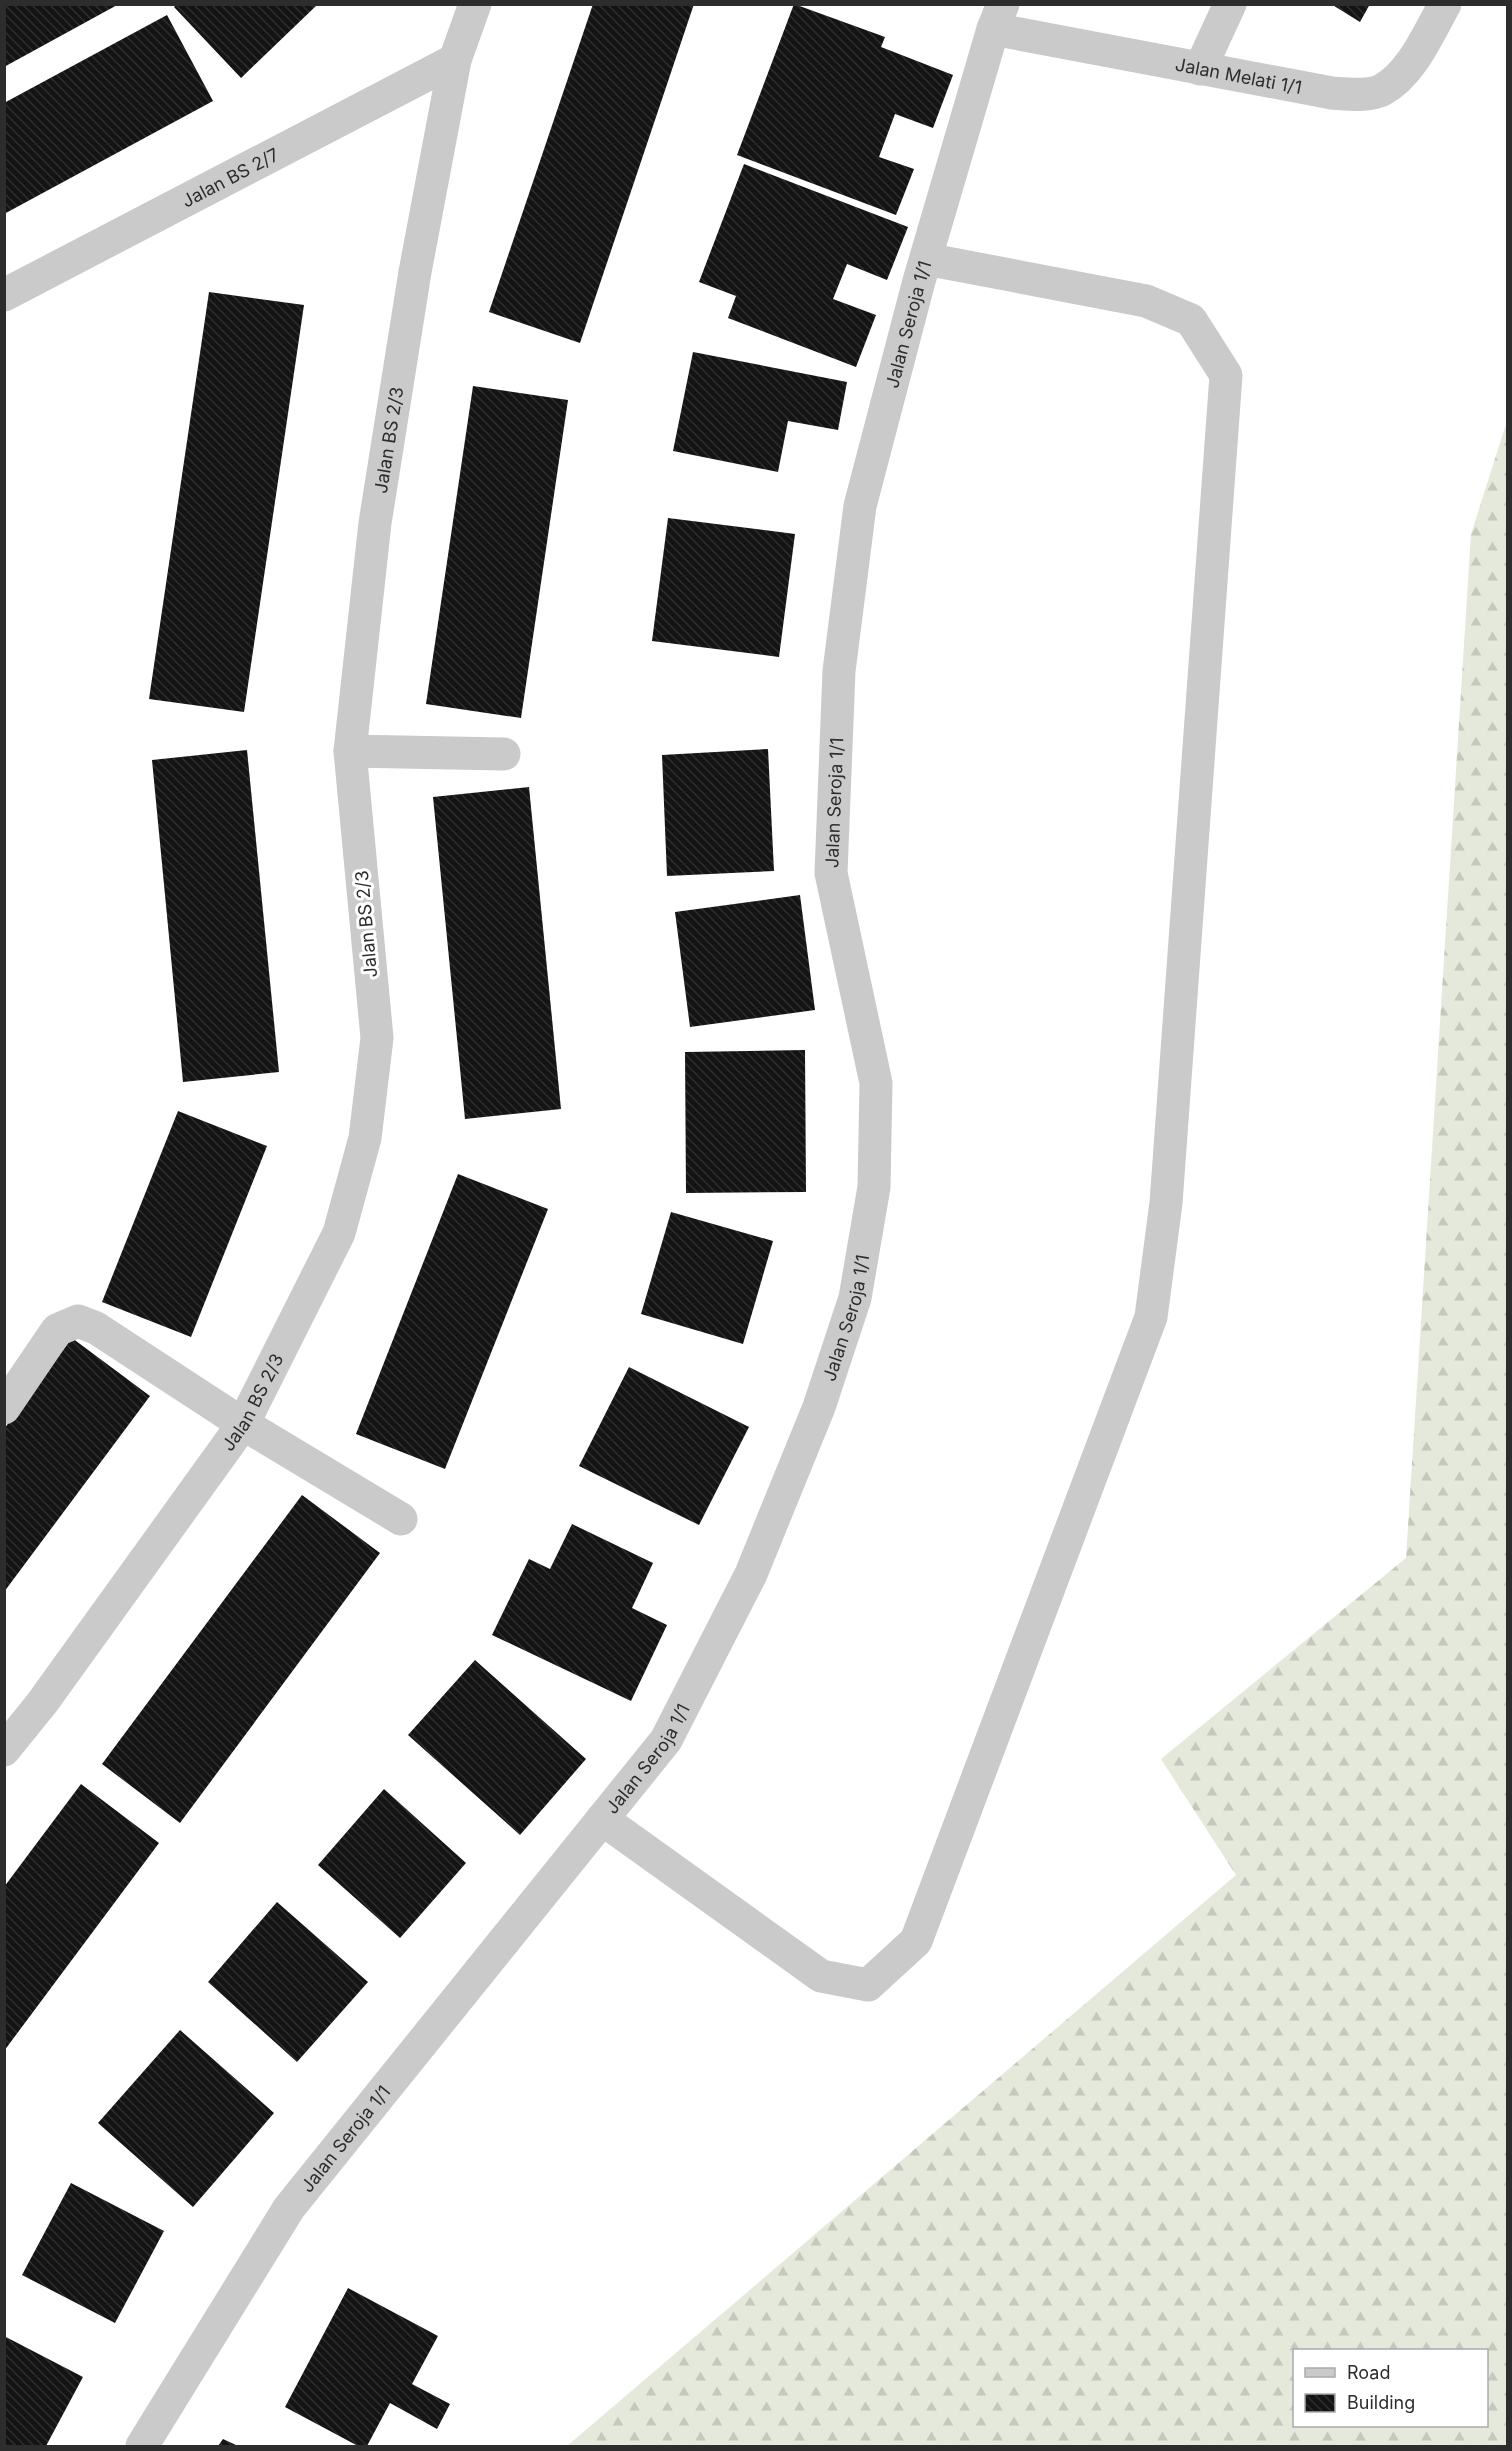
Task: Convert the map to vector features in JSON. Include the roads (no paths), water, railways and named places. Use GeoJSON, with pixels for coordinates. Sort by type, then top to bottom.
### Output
{"type":"FeatureCollection","features":[{"type":"Feature","properties":{"kind":"street","name":"Jalan BS 2/3"},"geometry":{"type":"LineString","coordinates":[[4,1749],[49,1693],[243,1424],[339,1233],[365,1138],[377,1038],[350,751],[375,523],[415,272],[455,60],[475,4]]}},
{"type":"Feature","properties":{"kind":"street"},"geometry":{"type":"LineString","coordinates":[[1200,69],[1230,4]]}},
{"type":"Feature","properties":{"kind":"street","name":"Jalan Melati 1/1"},"geometry":{"type":"LineString","coordinates":[[998,17],[1200,69],[1332,93],[1356,94],[1382,90],[1406,67],[1445,4]]}},
{"type":"Feature","properties":{"kind":"street","name":"Jalan Seroja 1/1"},"geometry":{"type":"LineString","coordinates":[[142,2446],[289,2208],[666,1740],[751,1574],[819,1407],[855,1298],[874,1187],[876,1083],[831,873],[839,671],[860,506],[926,259],[998,17]]}},
{"type":"Feature","properties":{"kind":"street","name":"Jalan BS 2/7"},"geometry":{"type":"LineString","coordinates":[[4,295],[455,60]]}},
{"type":"Feature","properties":{"kind":"street"},"geometry":{"type":"LineString","coordinates":[[602,1819],[821,1976],[868,1985],[916,1941],[1151,1317],[1166,1203],[1226,375],[1191,320],[1146,301],[926,259]]}},
{"type":"Feature","properties":{"kind":"street"},"geometry":{"type":"LineString","coordinates":[[350,751],[504,754]]}},
{"type":"Feature","properties":{"kind":"street"},"geometry":{"type":"LineString","coordinates":[[4,1408],[57,1330],[78,1321],[96,1328],[243,1424],[401,1519]]}}]}
